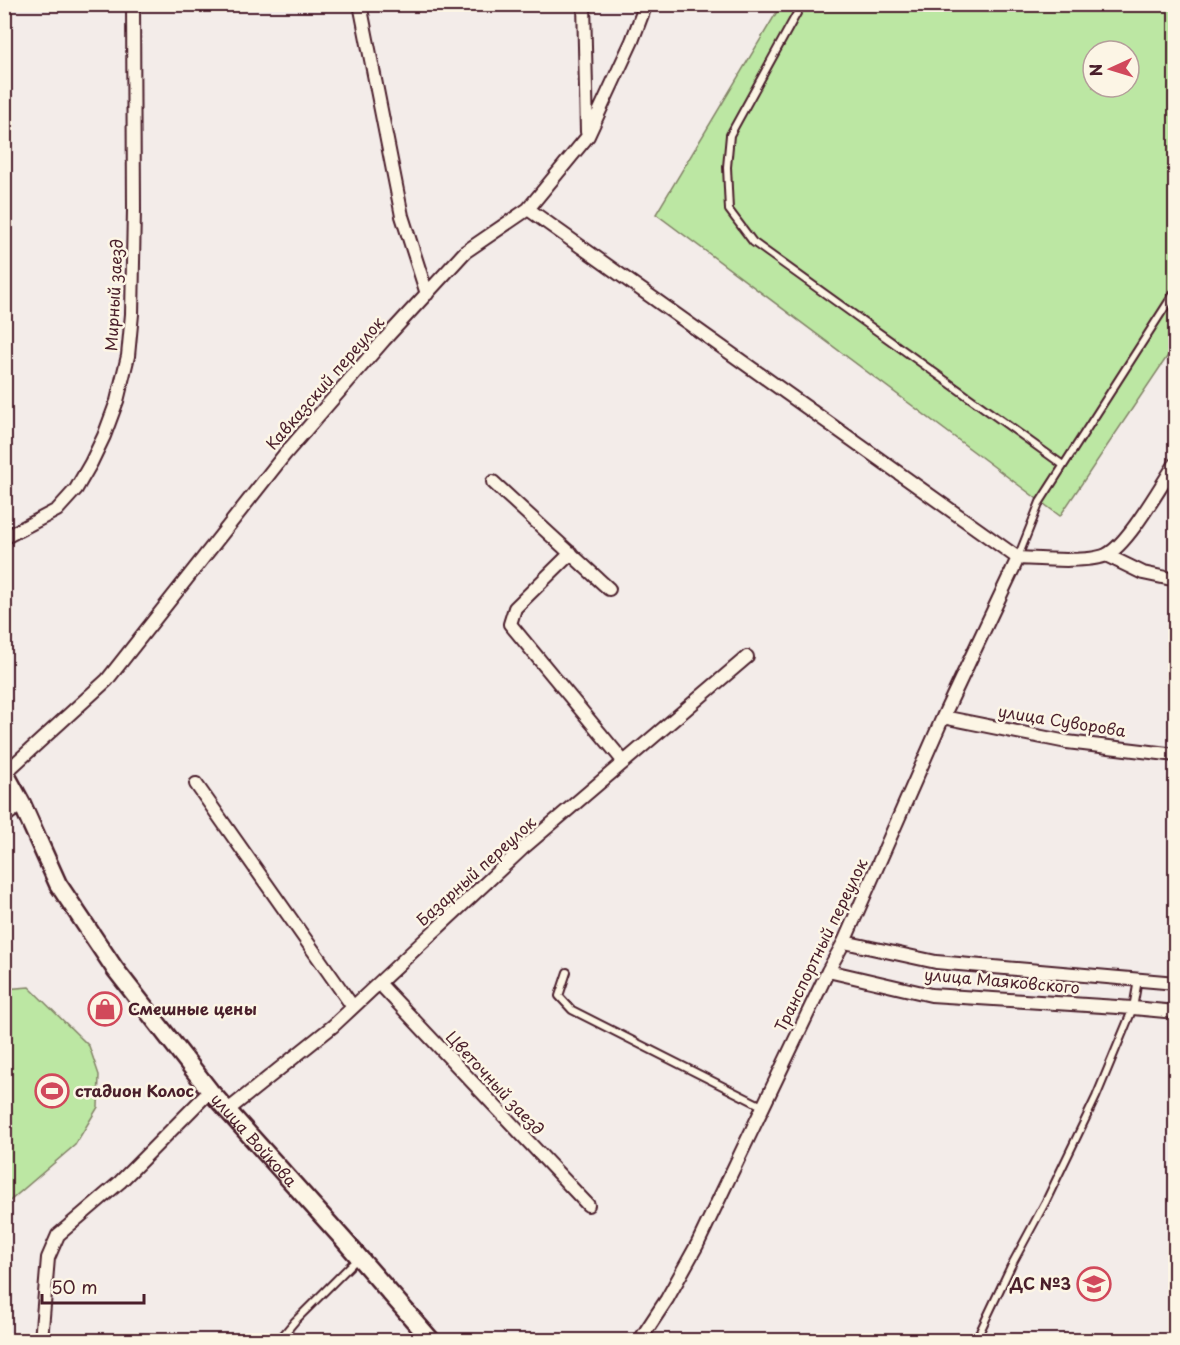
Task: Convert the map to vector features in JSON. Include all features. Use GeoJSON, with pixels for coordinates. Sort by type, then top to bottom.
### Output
{"type":"FeatureCollection","features":[{"type":"Feature","properties":{"kind":"street","name":"Мирный заезд"},"geometry":{"type":"LineString","coordinates":[[4,538],[57,510],[76,489],[104,436],[117,400],[128,356],[132,314],[134,210],[133,4]]}},
{"type":"Feature","properties":{"kind":"street"},"geometry":{"type":"LineString","coordinates":[[360,4],[402,216],[427,294]]}},
{"type":"Feature","properties":{"kind":"street"},"geometry":{"type":"LineString","coordinates":[[584,4],[588,136]]}},
{"type":"Feature","properties":{"kind":"street","name":"Кавказский переулок"},"geometry":{"type":"LineString","coordinates":[[5,772],[107,680],[285,454],[384,340],[465,252],[528,209],[588,136],[632,41],[646,4]]}},
{"type":"Feature","properties":{"kind":"street"},"geometry":{"type":"LineString","coordinates":[[528,209],[1018,558],[1088,559],[1106,555],[1118,547],[1138,521],[1176,463]]}},
{"type":"Feature","properties":{"kind":"street"},"geometry":{"type":"LineString","coordinates":[[493,482],[609,589]]}},
{"type":"Feature","properties":{"kind":"street"},"geometry":{"type":"LineString","coordinates":[[571,553],[515,608],[510,624],[624,762]]}},
{"type":"Feature","properties":{"kind":"street"},"geometry":{"type":"LineString","coordinates":[[1106,555],[1143,573],[1176,580]]}},
{"type":"Feature","properties":{"kind":"street","name":"Транспортный переулок"},"geometry":{"type":"LineString","coordinates":[[640,1341],[697,1245],[762,1106],[844,942],[943,717],[1018,558]]}},
{"type":"Feature","properties":{"kind":"street","name":"Базарный переулок"},"geometry":{"type":"LineString","coordinates":[[228,1110],[333,1026],[522,849],[747,657]]}},
{"type":"Feature","properties":{"kind":"street","name":"улица Суворова"},"geometry":{"type":"LineString","coordinates":[[943,717],[1067,742],[1176,755]]}},
{"type":"Feature","properties":{"kind":"street","name":"улица Войкова"},"geometry":{"type":"LineString","coordinates":[[5,772],[58,884],[116,969],[210,1091],[431,1341]]}},
{"type":"Feature","properties":{"kind":"street"},"geometry":{"type":"LineString","coordinates":[[196,784],[353,1007]]}},
{"type":"Feature","properties":{"kind":"street"},"geometry":{"type":"LineString","coordinates":[[4,817],[22,804]]}},
{"type":"Feature","properties":{"kind":"street","name":"улица Маяковского"},"geometry":{"type":"LineString","coordinates":[[844,942],[936,962],[1176,983]]}},
{"type":"Feature","properties":{"kind":"street","name":"улица Маяковского"},"geometry":{"type":"LineString","coordinates":[[828,970],[931,994],[1176,1012]]}},
{"type":"Feature","properties":{"kind":"street","name":"Цветочный заезд"},"geometry":{"type":"LineString","coordinates":[[379,983],[588,1205]]}},
{"type":"Feature","properties":{"kind":"street"},"geometry":{"type":"LineString","coordinates":[[41,1341],[48,1258],[58,1235],[120,1182],[210,1091]]}},
{"type":"Feature","properties":{"kind":"lane"},"geometry":{"type":"LineString","coordinates":[[802,4],[730,135],[727,167],[729,210],[753,242],[1063,465]]}},
{"type":"Feature","properties":{"kind":"lane"},"geometry":{"type":"LineString","coordinates":[[1018,558],[1040,502],[1176,290]]}},
{"type":"Feature","properties":{"kind":"lane"},"geometry":{"type":"LineString","coordinates":[[567,972],[559,996],[572,1010],[762,1106]]}},
{"type":"Feature","properties":{"kind":"lane"},"geometry":{"type":"LineString","coordinates":[[976,1341],[1091,1107],[1133,1008],[1138,980]]}},
{"type":"Feature","properties":{"kind":"lane"},"geometry":{"type":"LineString","coordinates":[[279,1341],[295,1321],[359,1257]]}},
{"type":"Feature","properties":{"kind":"green space"},"geometry":{"type":"Polygon","coordinates":[[[781,5],[1175,5],[1175,345],[1060,516],[656,214],[781,5]]]}},
{"type":"Feature","properties":{"kind":"green space","name":"стадион Колос"},"geometry":{"type":"Polygon","coordinates":[[[29,987],[89,1046],[99,1075],[98,1107],[75,1145],[5,1205],[5,989],[29,987]]]}},
{"type":"Feature","properties":{"kind":"place","name":"Смешные цены"},"geometry":{"type":"Point","coordinates":[105,1009]}},
{"type":"Feature","properties":{"kind":"place","name":"стадион Колос"},"geometry":{"type":"Point","coordinates":[52,1091]}},
{"type":"Feature","properties":{"kind":"place","name":"ДС №3"},"geometry":{"type":"Point","coordinates":[1094,1284]}}]}
